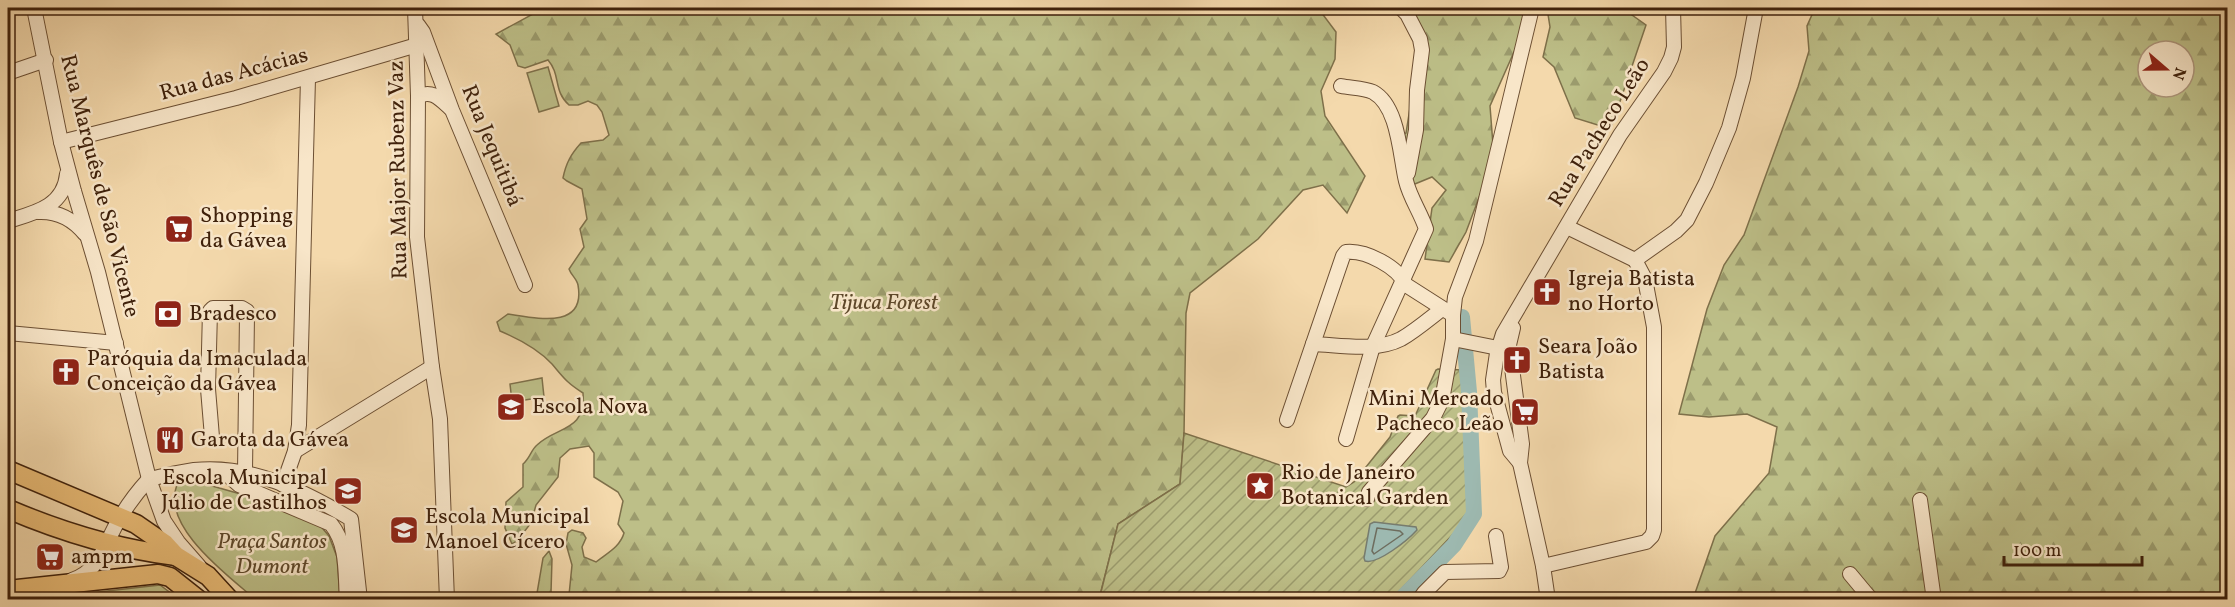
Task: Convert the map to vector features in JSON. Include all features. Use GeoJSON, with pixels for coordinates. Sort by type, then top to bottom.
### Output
{"type":"FeatureCollection","features":[{"type":"Feature","properties":{"kind":"main road"},"geometry":{"type":"LineString","coordinates":[[8,470],[121,516],[156,537],[176,556],[208,576],[230,600]]}},
{"type":"Feature","properties":{"kind":"main road"},"geometry":{"type":"LineString","coordinates":[[8,509],[62,531],[107,544],[176,556]]}},
{"type":"Feature","properties":{"kind":"main road"},"geometry":{"type":"LineString","coordinates":[[8,590],[158,574],[170,577],[199,600]]}},
{"type":"Feature","properties":{"kind":"street","name":"Rua Marquês de São Vicente"},"geometry":{"type":"LineString","coordinates":[[34,8],[61,142],[116,343],[148,479]]}},
{"type":"Feature","properties":{"kind":"street","name":"Rua Major Rubenz Vaz"},"geometry":{"type":"LineString","coordinates":[[416,8],[417,237],[440,419],[447,600]]}},
{"type":"Feature","properties":{"kind":"street"},"geometry":{"type":"LineString","coordinates":[[1401,8],[1407,14],[1420,39],[1422,50],[1417,90],[1416,130],[1406,181]]}},
{"type":"Feature","properties":{"kind":"street"},"geometry":{"type":"LineString","coordinates":[[1313,344],[1373,346],[1389,344],[1447,312],[1476,241],[1532,8]]}},
{"type":"Feature","properties":{"kind":"street","name":"Rua Pacheco Leão"},"geometry":{"type":"LineString","coordinates":[[1520,463],[1510,452],[1494,392],[1493,380],[1503,334],[1620,135],[1664,72],[1674,47],[1673,8]]}},
{"type":"Feature","properties":{"kind":"street"},"geometry":{"type":"LineString","coordinates":[[1635,260],[1676,231],[1687,220],[1706,183],[1730,128],[1743,78],[1756,8]]}},
{"type":"Feature","properties":{"kind":"street","name":"Rua Jequitibá"},"geometry":{"type":"LineString","coordinates":[[417,24],[423,32],[452,110],[525,285]]}},
{"type":"Feature","properties":{"kind":"street","name":"Rua das Acácias"},"geometry":{"type":"LineString","coordinates":[[61,142],[308,78],[417,45]]}},
{"type":"Feature","properties":{"kind":"street"},"geometry":{"type":"LineString","coordinates":[[8,73],[46,60]]}},
{"type":"Feature","properties":{"kind":"street"},"geometry":{"type":"LineString","coordinates":[[283,485],[296,451],[299,424],[308,78]]}},
{"type":"Feature","properties":{"kind":"street"},"geometry":{"type":"LineString","coordinates":[[1341,86],[1370,91],[1379,96],[1385,105],[1400,142],[1406,181],[1426,229],[1373,346],[1346,439]]}},
{"type":"Feature","properties":{"kind":"street"},"geometry":{"type":"LineString","coordinates":[[418,96],[433,94],[452,110]]}},
{"type":"Feature","properties":{"kind":"street"},"geometry":{"type":"LineString","coordinates":[[8,222],[38,212],[54,202],[65,186],[68,175],[67,163]]}},
{"type":"Feature","properties":{"kind":"street"},"geometry":{"type":"LineString","coordinates":[[38,212],[55,213],[70,219],[81,229],[89,242]]}},
{"type":"Feature","properties":{"kind":"street"},"geometry":{"type":"LineString","coordinates":[[1543,566],[1646,542],[1654,530],[1654,327],[1645,279],[1635,260],[1567,227]]}},
{"type":"Feature","properties":{"kind":"street"},"geometry":{"type":"LineString","coordinates":[[1287,420],[1343,255],[1346,252],[1353,251],[1376,259],[1394,270],[1403,278],[1406,285],[1447,312],[1453,339],[1442,400],[1433,418],[1369,492],[1366,499]]}},
{"type":"Feature","properties":{"kind":"street","name":"Rua Pacheco Leão"},"geometry":{"type":"LineString","coordinates":[[1539,274],[1514,326],[1509,345],[1522,444],[1520,463],[1543,566],[1548,600]]}},
{"type":"Feature","properties":{"kind":"street"},"geometry":{"type":"LineString","coordinates":[[212,437],[208,389],[210,311],[213,308],[242,308],[247,311],[245,472]]}},
{"type":"Feature","properties":{"kind":"street"},"geometry":{"type":"LineString","coordinates":[[8,333],[116,343]]}},
{"type":"Feature","properties":{"kind":"street"},"geometry":{"type":"LineString","coordinates":[[1453,339],[1498,351],[1510,362]]}},
{"type":"Feature","properties":{"kind":"street"},"geometry":{"type":"LineString","coordinates":[[296,451],[432,366]]}},
{"type":"Feature","properties":{"kind":"street"},"geometry":{"type":"LineString","coordinates":[[1494,392],[1502,383],[1515,386]]}},
{"type":"Feature","properties":{"kind":"street"},"geometry":{"type":"LineString","coordinates":[[299,424],[307,430],[325,434]]}},
{"type":"Feature","properties":{"kind":"street"},"geometry":{"type":"LineString","coordinates":[[57,585],[81,577],[91,570],[121,516],[148,479],[195,470],[245,472],[322,501],[351,519],[360,600]]}},
{"type":"Feature","properties":{"kind":"street"},"geometry":{"type":"LineString","coordinates":[[223,471],[239,485],[331,524],[344,550],[347,600]]}},
{"type":"Feature","properties":{"kind":"street"},"geometry":{"type":"LineString","coordinates":[[148,479],[164,521],[178,542],[208,576]]}},
{"type":"Feature","properties":{"kind":"street"},"geometry":{"type":"LineString","coordinates":[[1920,500],[1934,600]]}},
{"type":"Feature","properties":{"kind":"street"},"geometry":{"type":"LineString","coordinates":[[1419,600],[1445,572],[1499,571],[1501,567],[1496,536]]}},
{"type":"Feature","properties":{"kind":"street"},"geometry":{"type":"LineString","coordinates":[[1850,574],[1869,598],[1874,600]]}},
{"type":"Feature","properties":{"kind":"green space","name":"Tijuca Forest"},"geometry":{"type":"Polygon","coordinates":[[[544,8],[1318,8],[1336,32],[1335,59],[1321,91],[1325,116],[1365,176],[1347,213],[1323,185],[1303,190],[1258,239],[1190,293],[1186,313],[1184,433],[1180,484],[1118,524],[1099,599],[536,599],[543,558],[549,551],[552,559],[551,593],[562,598],[569,595],[572,565],[566,544],[568,533],[572,530],[583,533],[586,538],[582,547],[584,557],[596,562],[616,546],[624,533],[618,524],[623,501],[618,492],[594,477],[594,453],[589,446],[570,449],[560,458],[558,477],[536,505],[531,523],[517,541],[512,544],[505,528],[506,502],[523,487],[523,464],[537,445],[575,422],[583,406],[583,393],[569,383],[541,354],[500,331],[497,322],[508,314],[557,318],[567,315],[574,309],[578,299],[578,285],[569,269],[584,247],[580,229],[587,219],[582,189],[563,178],[569,159],[581,143],[603,140],[609,135],[602,112],[597,105],[588,101],[578,105],[569,105],[564,100],[555,71],[548,60],[525,68],[518,66],[510,45],[496,34],[544,8]]]}},
{"type":"Feature","properties":{"kind":"green space"},"geometry":{"type":"Polygon","coordinates":[[[1400,8],[1531,8],[1490,106],[1494,158],[1466,232],[1449,262],[1425,259],[1432,208],[1446,190],[1432,177],[1410,186],[1393,140],[1406,133],[1420,45],[1400,8]]]}},
{"type":"Feature","properties":{"kind":"green space"},"geometry":{"type":"Polygon","coordinates":[[[1547,8],[1622,8],[1646,25],[1612,125],[1601,126],[1575,118],[1554,67],[1543,57],[1550,27],[1547,8]]]}},
{"type":"Feature","properties":{"kind":"green space"},"geometry":{"type":"Polygon","coordinates":[[[1815,8],[2227,8],[2227,599],[1693,599],[1715,536],[1769,473],[1777,427],[1747,414],[1709,417],[1679,414],[1707,309],[1724,265],[1744,235],[1809,51],[1807,26],[1815,8]]]}},
{"type":"Feature","properties":{"kind":"green space"},"geometry":{"type":"Polygon","coordinates":[[[548,67],[559,106],[539,112],[527,73],[548,67]]]}},
{"type":"Feature","properties":{"kind":"green space","name":"Rio de Janeiro Botanical Garden"},"geometry":{"type":"Polygon","coordinates":[[[1438,369],[1464,370],[1471,515],[1392,599],[1099,600],[1118,524],[1180,484],[1184,433],[1346,487],[1354,482],[1390,437],[1398,416],[1415,416],[1438,369]]]}},
{"type":"Feature","properties":{"kind":"green space"},"geometry":{"type":"Polygon","coordinates":[[[542,378],[544,397],[512,402],[510,384],[542,378]]]}},
{"type":"Feature","properties":{"kind":"green space","name":"Praça Santos Dumont"},"geometry":{"type":"Polygon","coordinates":[[[198,482],[237,493],[318,523],[329,536],[337,557],[340,599],[255,599],[228,577],[198,547],[178,515],[174,499],[178,483],[198,482]]]}},
{"type":"Feature","properties":{"kind":"green space"},"geometry":{"type":"Polygon","coordinates":[[[160,585],[172,594],[169,599],[36,599],[160,585]]]}},
{"type":"Feature","properties":{"kind":"water"},"geometry":{"type":"Polygon","coordinates":[[[1374,522],[1416,527],[1417,530],[1384,556],[1365,561],[1370,524],[1374,522]]]}},
{"type":"Feature","properties":{"kind":"waterway"},"geometry":{"type":"LineString","coordinates":[[1400,600],[1454,545],[1474,514],[1469,392],[1462,317]]}},
{"type":"Feature","properties":{"kind":"place","name":"Shopping da Gávea"},"geometry":{"type":"Point","coordinates":[179,229]}},
{"type":"Feature","properties":{"kind":"place","name":"Igreja Batista no Horto"},"geometry":{"type":"Point","coordinates":[1547,292]}},
{"type":"Feature","properties":{"kind":"place","name":"Bradesco"},"geometry":{"type":"Point","coordinates":[168,314]}},
{"type":"Feature","properties":{"kind":"place","name":"Seara João Batista"},"geometry":{"type":"Point","coordinates":[1517,360]}},
{"type":"Feature","properties":{"kind":"place","name":"Paróquia da Imaculada Conceição da Gávea"},"geometry":{"type":"Point","coordinates":[66,372]}},
{"type":"Feature","properties":{"kind":"place","name":"Escola Nova"},"geometry":{"type":"Point","coordinates":[511,407]}},
{"type":"Feature","properties":{"kind":"place","name":"Mini Mercado Pacheco Leão"},"geometry":{"type":"Point","coordinates":[1525,412]}},
{"type":"Feature","properties":{"kind":"place","name":"Garota da Gávea"},"geometry":{"type":"Point","coordinates":[170,440]}},
{"type":"Feature","properties":{"kind":"place","name":"Rio de Janeiro Botanical Garden"},"geometry":{"type":"Point","coordinates":[1260,486]}},
{"type":"Feature","properties":{"kind":"place","name":"Escola Municipal Júlio de Castilhos"},"geometry":{"type":"Point","coordinates":[348,491]}},
{"type":"Feature","properties":{"kind":"place","name":"Escola Municipal Manoel Cícero"},"geometry":{"type":"Point","coordinates":[404,530]}},
{"type":"Feature","properties":{"kind":"place","name":"ampm"},"geometry":{"type":"Point","coordinates":[50,557]}}]}
